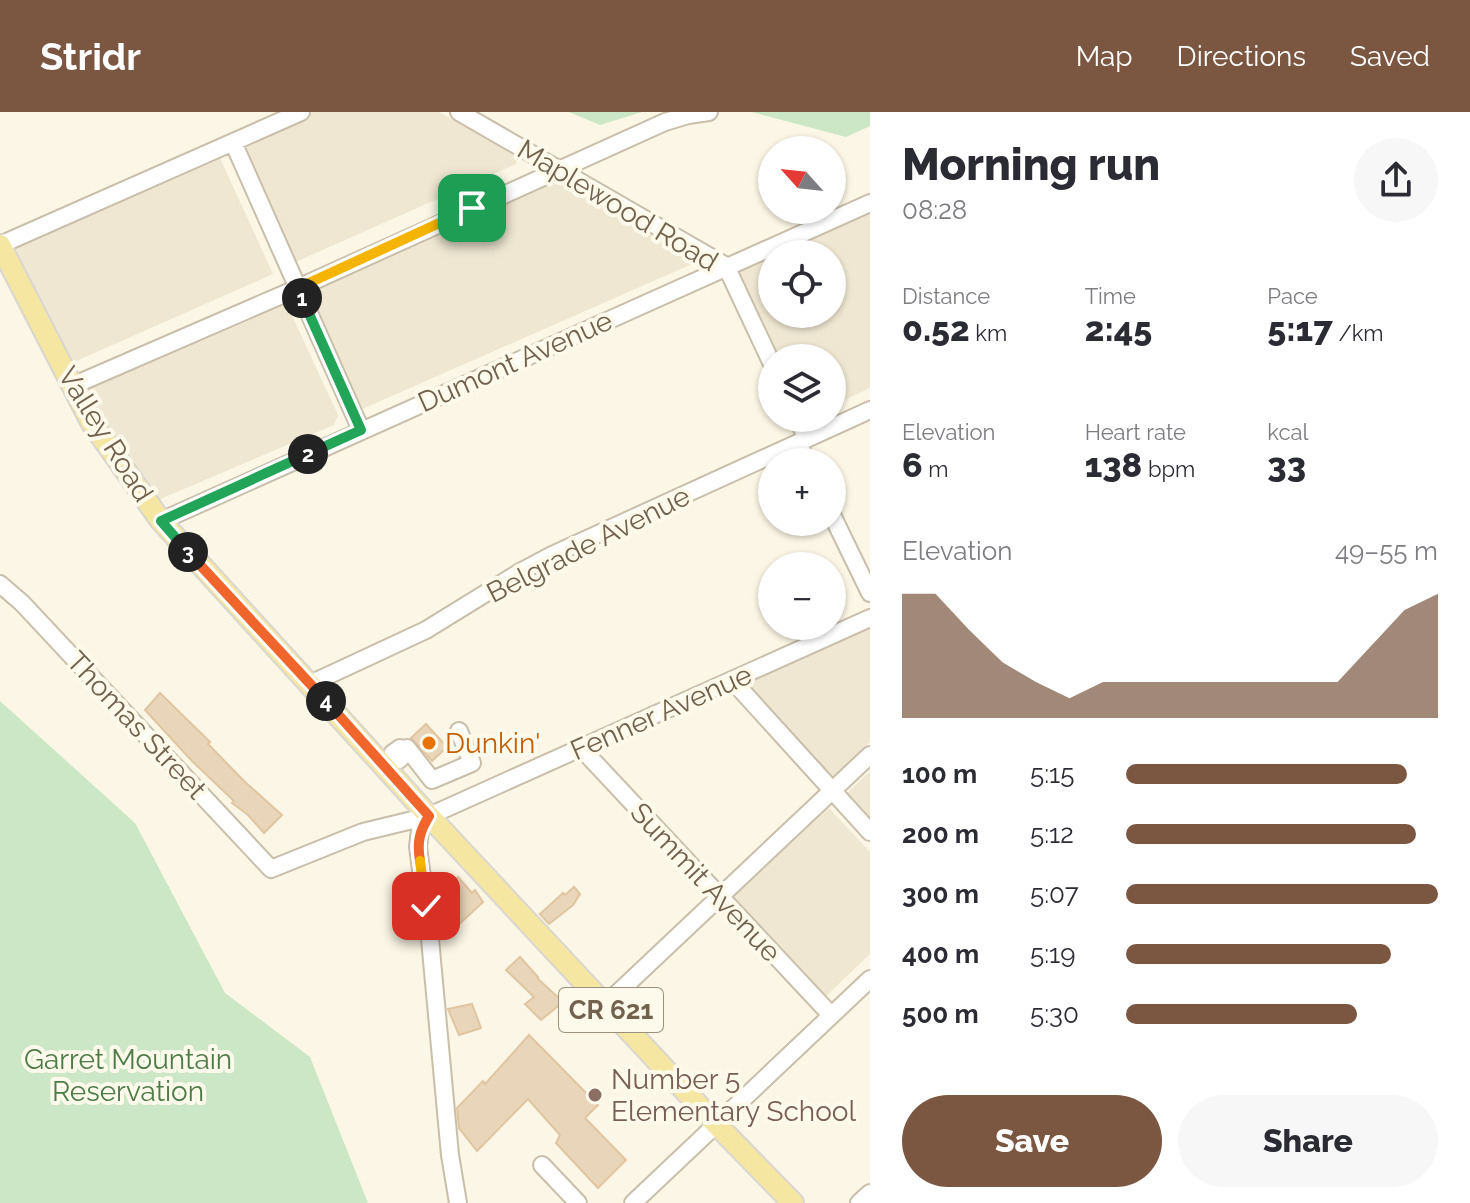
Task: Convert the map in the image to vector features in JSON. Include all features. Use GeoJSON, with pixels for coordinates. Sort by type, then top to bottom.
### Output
{"type":"FeatureCollection","features":[{"type":"Feature","properties":{"kind":"main road","name":"Valley Road"},"geometry":{"type":"LineString","coordinates":[[0,245],[91,422],[161,521],[310,684],[394,759],[429,816],[793,1203]]}},
{"type":"Feature","properties":{"kind":"street"},"geometry":{"type":"LineString","coordinates":[[0,245],[301,112]]}},
{"type":"Feature","properties":{"kind":"street","name":"Maplewood Road"},"geometry":{"type":"LineString","coordinates":[[459,112],[726,266],[763,344]]}},
{"type":"Feature","properties":{"kind":"street"},"geometry":{"type":"LineString","coordinates":[[72,386],[665,122],[709,112]]}},
{"type":"Feature","properties":{"kind":"street"},"geometry":{"type":"LineString","coordinates":[[233,142],[361,430]]}},
{"type":"Feature","properties":{"kind":"street","name":"Dumont Avenue"},"geometry":{"type":"LineString","coordinates":[[161,521],[870,203]]}},
{"type":"Feature","properties":{"kind":"street","name":"Belgrade Avenue"},"geometry":{"type":"LineString","coordinates":[[310,684],[426,630],[552,555],[870,410]]}},
{"type":"Feature","properties":{"kind":"street"},"geometry":{"type":"LineString","coordinates":[[800,432],[804,448]]}},
{"type":"Feature","properties":{"kind":"street"},"geometry":{"type":"LineString","coordinates":[[842,536],[870,593]]}},
{"type":"Feature","properties":{"kind":"street","name":"Thomas Street"},"geometry":{"type":"LineString","coordinates":[[0,584],[22,603],[271,869]]}},
{"type":"Feature","properties":{"kind":"street","name":"Fenner Avenue"},"geometry":{"type":"LineString","coordinates":[[271,869],[363,832],[429,816],[461,784],[581,748],[870,618]]}},
{"type":"Feature","properties":{"kind":"street"},"geometry":{"type":"LineString","coordinates":[[732,680],[870,832]]}},
{"type":"Feature","properties":{"kind":"street"},"geometry":{"type":"LineString","coordinates":[[394,759],[407,748],[432,780],[461,784],[472,763],[459,731]]}},
{"type":"Feature","properties":{"kind":"street","name":"Summit Avenue"},"geometry":{"type":"LineString","coordinates":[[581,748],[831,1015]]}},
{"type":"Feature","properties":{"kind":"street"},"geometry":{"type":"LineString","coordinates":[[606,1004],[870,755]]}},
{"type":"Feature","properties":{"kind":"street"},"geometry":{"type":"LineString","coordinates":[[429,816],[420,830],[418,847],[430,939],[450,1155],[458,1203]]}},
{"type":"Feature","properties":{"kind":"street"},"geometry":{"type":"LineString","coordinates":[[633,1203],[870,979]]}},
{"type":"Feature","properties":{"kind":"street"},"geometry":{"type":"LineString","coordinates":[[542,1165],[578,1203]]}},
{"type":"Feature","properties":{"kind":"street"},"geometry":{"type":"LineString","coordinates":[[859,1203],[870,1193]]}},
{"type":"Feature","properties":{"kind":"shaded area"},"geometry":{"type":"Polygon","coordinates":[[[294,112],[439,112],[517,157],[516,164],[291,264],[231,140],[294,112]]]}},
{"type":"Feature","properties":{"kind":"shaded area"},"geometry":{"type":"Polygon","coordinates":[[[214,145],[273,274],[65,366],[5,248],[214,145]]]}},
{"type":"Feature","properties":{"kind":"shaded area"},"geometry":{"type":"Polygon","coordinates":[[[548,174],[693,255],[692,264],[360,410],[300,287],[548,174]]]}},
{"type":"Feature","properties":{"kind":"shaded area"},"geometry":{"type":"Polygon","coordinates":[[[870,204],[870,388],[846,399],[846,344],[767,344],[760,328],[846,328],[846,240],[787,240],[824,224],[846,224],[846,214],[870,204]]]}},
{"type":"Feature","properties":{"kind":"shaded area"},"geometry":{"type":"Polygon","coordinates":[[[758,253],[758,324],[730,265],[758,253]]]}},
{"type":"Feature","properties":{"kind":"shaded area"},"geometry":{"type":"Polygon","coordinates":[[[282,294],[338,415],[334,425],[158,500],[78,395],[80,384],[282,294]]]}},
{"type":"Feature","properties":{"kind":"shaded area"},"geometry":{"type":"Polygon","coordinates":[[[870,624],[870,742],[832,778],[736,678],[830,640],[846,640],[846,634],[870,624]]]}},
{"type":"Feature","properties":{"kind":"shaded area"},"geometry":{"type":"Polygon","coordinates":[[[870,771],[870,819],[846,794],[870,771]]]}},
{"type":"Feature","properties":{"kind":"shaded area"},"geometry":{"type":"Polygon","coordinates":[[[829,808],[870,852],[870,954],[824,998],[730,898],[829,808]]]}},
{"type":"Feature","properties":{"kind":"green space"},"geometry":{"type":"Polygon","coordinates":[[[569,112],[642,112],[600,125],[569,112]]]}},
{"type":"Feature","properties":{"kind":"green space"},"geometry":{"type":"Polygon","coordinates":[[[752,112],[870,112],[870,126],[842,136],[752,112]]]}},
{"type":"Feature","properties":{"kind":"green space","name":"Garret Mountain Reservation"},"geometry":{"type":"Polygon","coordinates":[[[0,701],[135,823],[225,993],[310,1057],[368,1203],[0,1203],[0,701]]]}},
{"type":"Feature","properties":{"kind":"building"},"geometry":{"type":"Polygon","coordinates":[[[160,693],[244,781],[282,815],[264,833],[145,710],[160,693]]]}},
{"type":"Feature","properties":{"kind":"building","name":"Dunkin'"},"geometry":{"type":"Polygon","coordinates":[[[426,724],[447,747],[432,761],[411,738],[426,724]]]}},
{"type":"Feature","properties":{"kind":"building"},"geometry":{"type":"Polygon","coordinates":[[[458,877],[472,893],[475,890],[483,902],[455,928],[441,905],[447,899],[442,894],[458,877]]]}},
{"type":"Feature","properties":{"kind":"building"},"geometry":{"type":"Polygon","coordinates":[[[574,887],[580,894],[573,905],[549,924],[540,914],[574,887]]]}},
{"type":"Feature","properties":{"kind":"building"},"geometry":{"type":"Polygon","coordinates":[[[520,957],[563,1002],[541,1020],[525,1004],[534,997],[506,970],[520,957]]]}},
{"type":"Feature","properties":{"kind":"building"},"geometry":{"type":"Polygon","coordinates":[[[472,1004],[481,1028],[459,1035],[448,1009],[472,1004]]]}},
{"type":"Feature","properties":{"kind":"building"},"geometry":{"type":"Polygon","coordinates":[[[529,1035],[598,1105],[585,1118],[626,1160],[598,1188],[556,1143],[560,1135],[528,1099],[477,1151],[459,1128],[457,1108],[483,1081],[485,1084],[529,1035]]]}},
{"type":"Feature","properties":{"kind":"place","name":"Dunkin'"},"geometry":{"type":"Point","coordinates":[429,743]}},
{"type":"Feature","properties":{"kind":"place","name":"Number 5 Elementary School"},"geometry":{"type":"Point","coordinates":[595,1095]}},
{"type":"Feature","properties":{"kind":"route"},"geometry":{"type":"LineString","coordinates":[[426,906],[418,847],[420,830],[429,816],[161,521],[361,430],[298,288],[472,208]]}}]}
